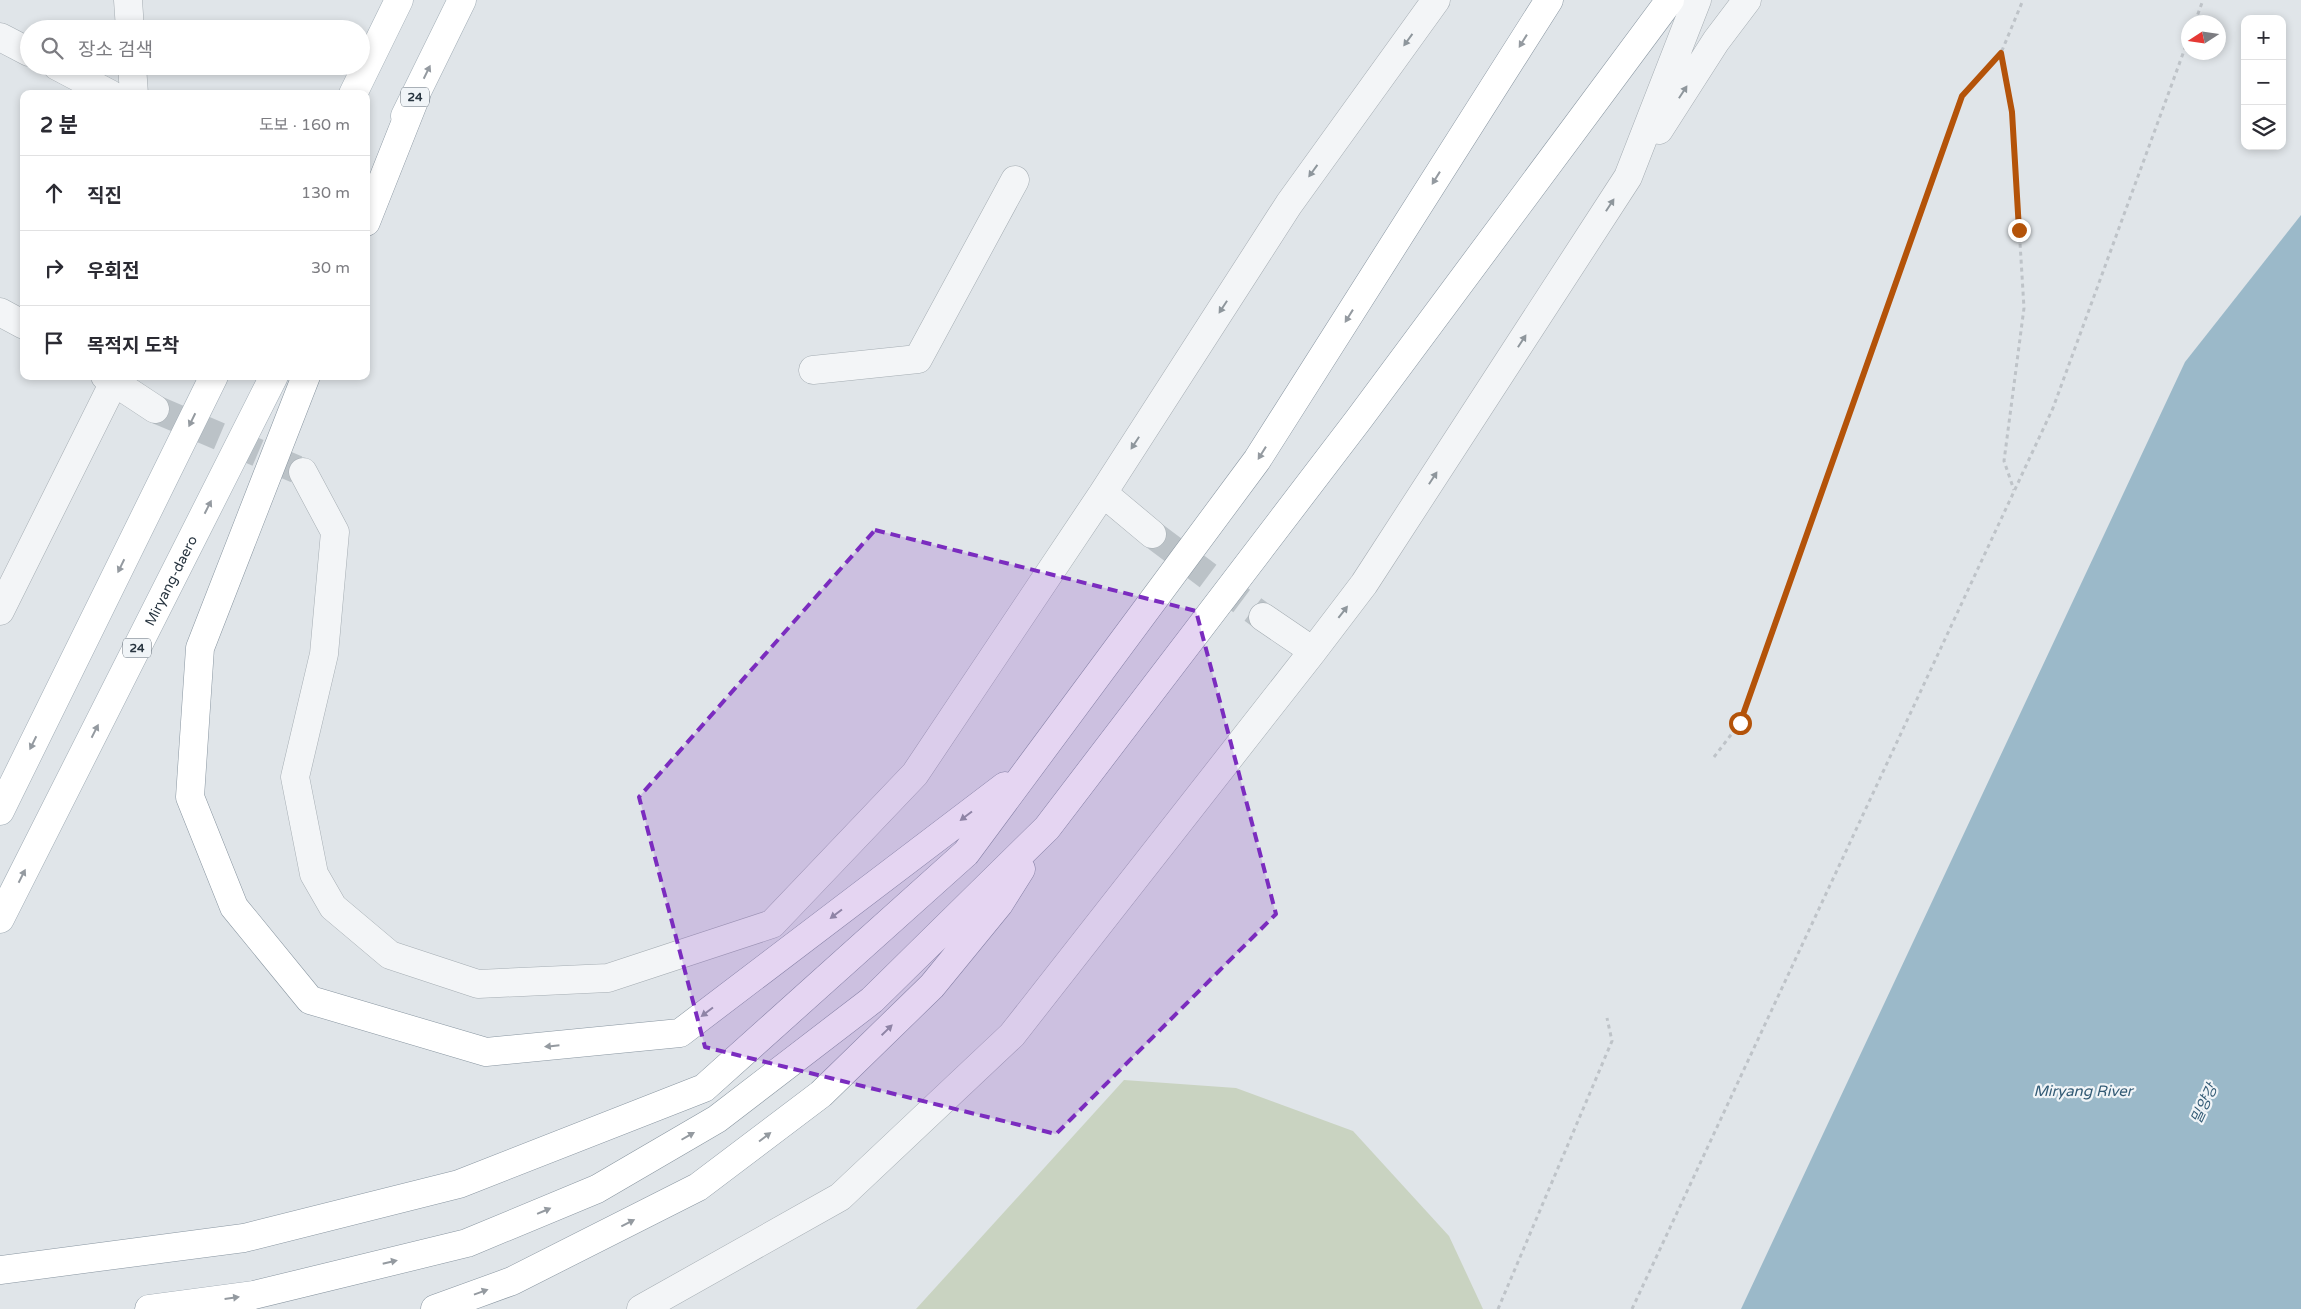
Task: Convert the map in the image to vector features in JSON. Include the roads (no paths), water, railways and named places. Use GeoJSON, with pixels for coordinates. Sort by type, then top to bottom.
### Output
{"type":"FeatureCollection","features":[{"type":"Feature","properties":{"kind":"main road"},"geometry":{"type":"LineString","coordinates":[[370,59],[399,0]]}},
{"type":"Feature","properties":{"kind":"main road","name":"24"},"geometry":{"type":"LineString","coordinates":[[370,186],[462,0]]}},
{"type":"Feature","properties":{"kind":"main road"},"geometry":{"type":"LineString","coordinates":[[0,1270],[244,1238],[459,1184],[704,1088],[966,853],[1257,460],[1549,0]]}},
{"type":"Feature","properties":{"kind":"main road"},"geometry":{"type":"LineString","coordinates":[[435,1309],[512,1281],[698,1187],[822,1094],[932,986],[999,904],[1047,828],[1359,419],[1670,0]]}},
{"type":"Feature","properties":{"kind":"main road"},"geometry":{"type":"LineString","coordinates":[[355,90],[362,75]]}},
{"type":"Feature","properties":{"kind":"main road"},"geometry":{"type":"LineString","coordinates":[[370,212],[416,96]]}},
{"type":"Feature","properties":{"kind":"main road"},"geometry":{"type":"LineString","coordinates":[[0,811],[212,380]]}},
{"type":"Feature","properties":{"kind":"main road","name":"Miryang-daero"},"geometry":{"type":"LineString","coordinates":[[0,919],[272,380]]}},
{"type":"Feature","properties":{"kind":"main road"},"geometry":{"type":"LineString","coordinates":[[304,380],[200,648],[190,797],[234,907],[310,1000],[486,1052],[680,1032],[1032,765]]}},
{"type":"Feature","properties":{"kind":"main road"},"geometry":{"type":"LineString","coordinates":[[149,1309],[254,1295],[467,1244],[597,1189],[717,1119],[872,1000],[1047,828]]}},
{"type":"Feature","properties":{"kind":"street"},"geometry":{"type":"LineString","coordinates":[[128,0],[129,20]]}},
{"type":"Feature","properties":{"kind":"street"},"geometry":{"type":"LineString","coordinates":[[302,472],[335,532],[324,654],[295,777],[314,874],[333,908],[390,955],[478,984],[608,978],[772,924],[915,774],[1103,493],[1289,204],[1436,0]]}},
{"type":"Feature","properties":{"kind":"street"},"geometry":{"type":"LineString","coordinates":[[1628,177],[1697,0]]}},
{"type":"Feature","properties":{"kind":"street"},"geometry":{"type":"LineString","coordinates":[[641,1309],[840,1197],[1012,1035],[1370,576],[1716,41],[1747,0]]}},
{"type":"Feature","properties":{"kind":"street"},"geometry":{"type":"LineString","coordinates":[[0,37],[20,47]]}},
{"type":"Feature","properties":{"kind":"street"},"geometry":{"type":"LineString","coordinates":[[74,75],[102,90]]}},
{"type":"Feature","properties":{"kind":"street"},"geometry":{"type":"LineString","coordinates":[[133,75],[134,90]]}},
{"type":"Feature","properties":{"kind":"street"},"geometry":{"type":"LineString","coordinates":[[812,370],[918,359],[1014,180]]}},
{"type":"Feature","properties":{"kind":"street"},"geometry":{"type":"LineString","coordinates":[[0,312],[20,323]]}},
{"type":"Feature","properties":{"kind":"street"},"geometry":{"type":"LineString","coordinates":[[0,611],[111,380]]}},
{"type":"Feature","properties":{"kind":"street"},"geometry":{"type":"LineString","coordinates":[[115,380],[155,410]]}},
{"type":"Feature","properties":{"kind":"street"},"geometry":{"type":"LineString","coordinates":[[1103,493],[1152,534]]}},
{"type":"Feature","properties":{"kind":"street"},"geometry":{"type":"LineString","coordinates":[[1263,617],[1313,651]]}},
{"type":"Feature","properties":{"kind":"water","name":"Miryang River"},"geometry":{"type":"Polygon","coordinates":[[[2301,215],[2301,1309],[1741,1309],[2185,362],[2301,215]]]}},
{"type":"Feature","properties":{"kind":"tunnel"},"geometry":{"type":"LineString","coordinates":[[155,409],[303,472]]}},
{"type":"Feature","properties":{"kind":"tunnel"},"geometry":{"type":"LineString","coordinates":[[1152,534],[1263,617]]}},
{"type":"Feature","properties":{"kind":"water label","name":"밀양강"},"geometry":{"type":"Point","coordinates":[2204,1104]}}]}
